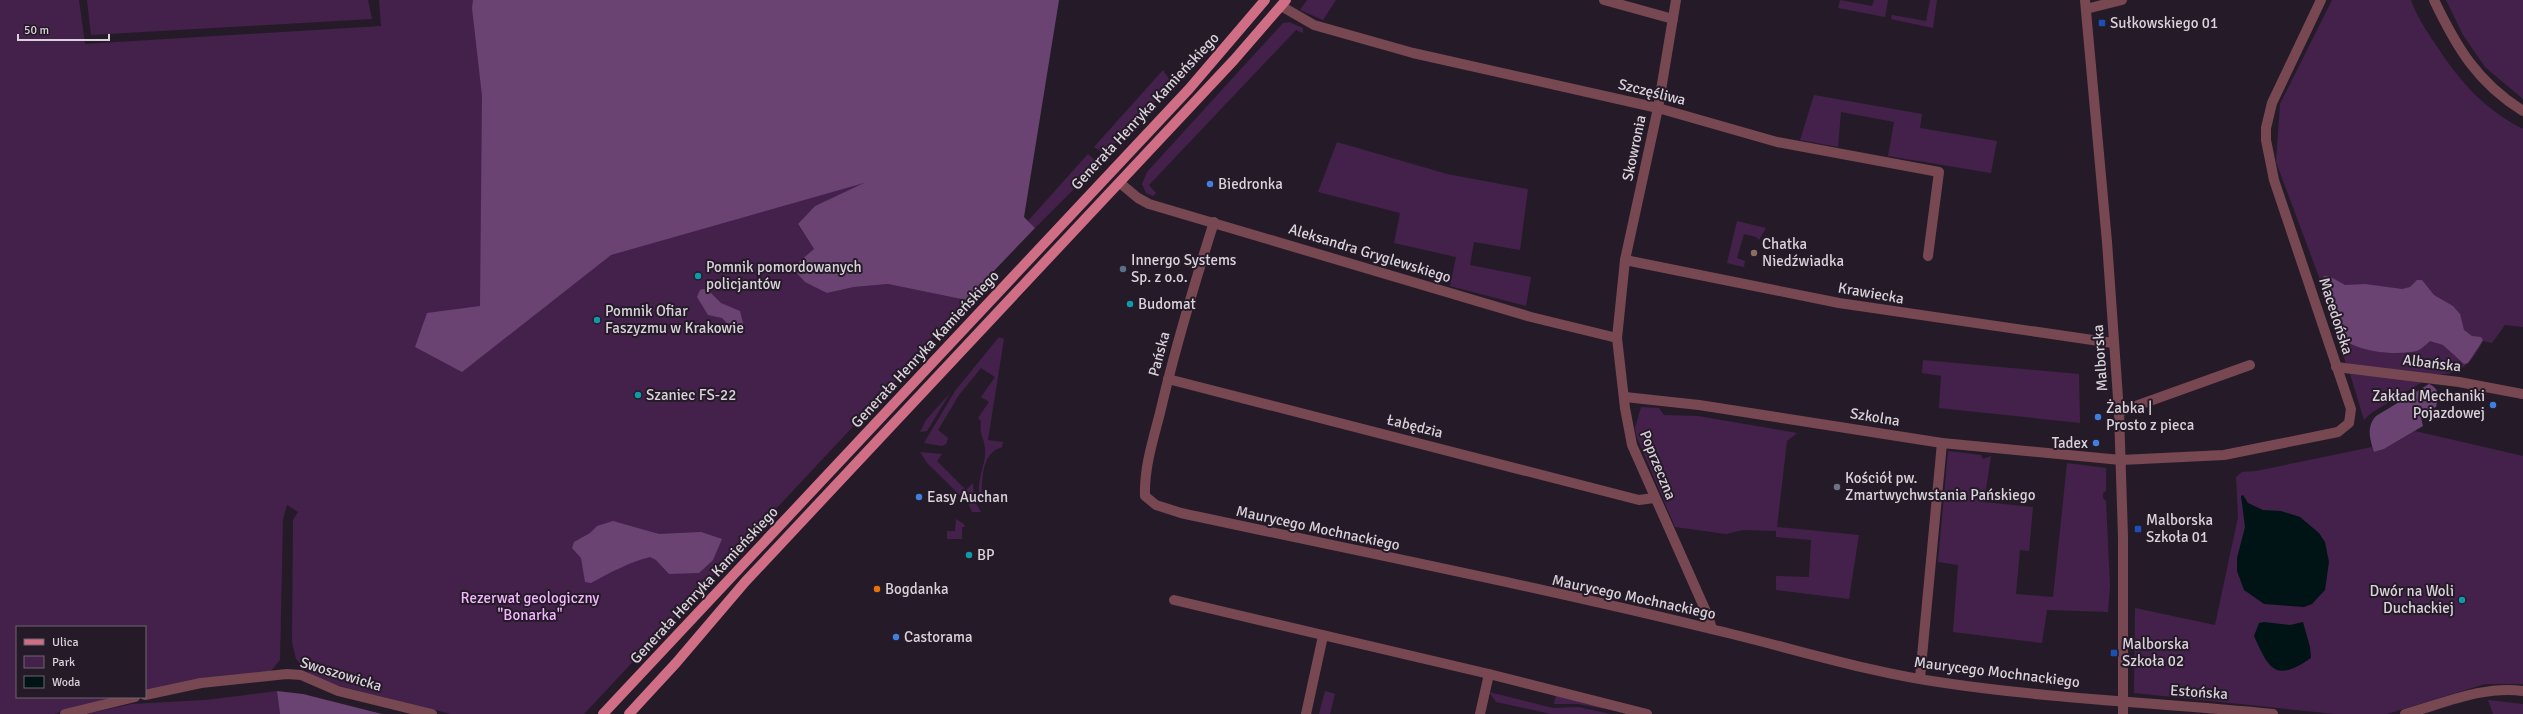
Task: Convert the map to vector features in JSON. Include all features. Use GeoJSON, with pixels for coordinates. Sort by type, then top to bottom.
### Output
{"type":"FeatureCollection","features":[{"type":"Feature","properties":{"kind":"main road","name":"Generała Henryka Kamieńskiego"},"geometry":{"type":"LineString","coordinates":[[603,714],[1188,89],[1265,0]]}},
{"type":"Feature","properties":{"kind":"main road","name":"Generała Henryka Kamieńskiego"},"geometry":{"type":"LineString","coordinates":[[629,714],[638,709],[745,582],[1120,183],[1283,3]]}},
{"type":"Feature","properties":{"kind":"street"},"geometry":{"type":"LineString","coordinates":[[1604,0],[1673,19]]}},
{"type":"Feature","properties":{"kind":"street","name":"Skowronia"},"geometry":{"type":"LineString","coordinates":[[1619,303],[1625,260],[1658,108],[1676,0]]}},
{"type":"Feature","properties":{"kind":"street"},"geometry":{"type":"LineString","coordinates":[[2086,4],[2122,0]]}},
{"type":"Feature","properties":{"kind":"street","name":"Macedońska"},"geometry":{"type":"LineString","coordinates":[[2121,460],[2224,455],[2338,432],[2345,428],[2351,418],[2351,409],[2274,180],[2266,140],[2266,128],[2272,103],[2321,0]]}},
{"type":"Feature","properties":{"kind":"street"},"geometry":{"type":"LineString","coordinates":[[2434,0],[2457,46],[2475,72],[2499,94],[2523,111]]}},
{"type":"Feature","properties":{"kind":"street","name":"Szczęśliwa"},"geometry":{"type":"LineString","coordinates":[[1283,3],[1314,24],[1399,49],[1658,108],[1777,142],[1939,172],[1928,256]]}},
{"type":"Feature","properties":{"kind":"street","name":"Malborska"},"geometry":{"type":"LineString","coordinates":[[2086,4],[2107,235],[2121,460],[2123,714]]}},
{"type":"Feature","properties":{"kind":"street","name":"Aleksandra Gryglewskiego"},"geometry":{"type":"LineString","coordinates":[[1120,183],[1138,198],[1149,204],[1531,317],[1617,338]]}},
{"type":"Feature","properties":{"kind":"street","name":"Pańska"},"geometry":{"type":"LineString","coordinates":[[1145,496],[1146,474],[1168,378],[1214,222]]}},
{"type":"Feature","properties":{"kind":"street","name":"Krawiecka"},"geometry":{"type":"LineString","coordinates":[[1625,260],[1839,303],[2114,343]]}},
{"type":"Feature","properties":{"kind":"street","name":"Poprzeczna"},"geometry":{"type":"LineString","coordinates":[[1619,303],[1617,338],[1624,397],[1632,445],[1654,498],[1708,616],[1712,629]]}},
{"type":"Feature","properties":{"kind":"street"},"geometry":{"type":"LineString","coordinates":[[2118,412],[2250,365]]}},
{"type":"Feature","properties":{"kind":"street","name":"Albańska"},"geometry":{"type":"LineString","coordinates":[[2336,366],[2459,382],[2523,394]]}},
{"type":"Feature","properties":{"kind":"street","name":"Łabędzia"},"geometry":{"type":"LineString","coordinates":[[1168,378],[1639,500],[1654,498]]}},
{"type":"Feature","properties":{"kind":"street","name":"Szkolna"},"geometry":{"type":"LineString","coordinates":[[1624,397],[1699,405],[1942,443],[2121,460]]}},
{"type":"Feature","properties":{"kind":"street"},"geometry":{"type":"LineString","coordinates":[[1920,678],[1942,443]]}},
{"type":"Feature","properties":{"kind":"street","name":"Maurycego Mochnackiego"},"geometry":{"type":"LineString","coordinates":[[1145,496],[1156,505],[1181,513],[1712,629],[1812,656],[1943,683],[2123,702]]}},
{"type":"Feature","properties":{"kind":"street"},"geometry":{"type":"LineString","coordinates":[[1174,600],[1489,674],[1647,714]]}},
{"type":"Feature","properties":{"kind":"street"},"geometry":{"type":"LineString","coordinates":[[1306,714],[1323,636]]}},
{"type":"Feature","properties":{"kind":"street","name":"Swoszowicka"},"geometry":{"type":"LineString","coordinates":[[146,695],[201,683],[287,674],[301,675],[338,691],[432,714]]}},
{"type":"Feature","properties":{"kind":"street"},"geometry":{"type":"LineString","coordinates":[[1480,714],[1489,674]]}},
{"type":"Feature","properties":{"kind":"street"},"geometry":{"type":"LineString","coordinates":[[2405,714],[2493,691],[2523,691]]}},
{"type":"Feature","properties":{"kind":"street"},"geometry":{"type":"LineString","coordinates":[[65,714],[131,698]]}},
{"type":"Feature","properties":{"kind":"street","name":"Estońska"},"geometry":{"type":"LineString","coordinates":[[2123,702],[2185,704],[2273,714]]}},
{"type":"Feature","properties":{"kind":"green space","name":"Rezerwat geologiczny \"Bonarka\""},"geometry":{"type":"Polygon","coordinates":[[[0,0],[79,0],[85,44],[381,26],[379,0],[864,0],[868,182],[815,206],[798,225],[814,249],[827,293],[854,287],[888,284],[966,300],[917,353],[905,371],[584,714],[451,714],[328,683],[309,673],[296,659],[292,642],[293,520],[298,512],[287,505],[283,519],[280,660],[270,672],[146,690],[146,626],[16,626],[16,698],[110,698],[54,714],[0,714],[0,0]]]}},
{"type":"Feature","properties":{"kind":"green space"},"geometry":{"type":"Polygon","coordinates":[[[87,0],[368,0],[372,19],[91,35],[87,0]]]}},
{"type":"Feature","properties":{"kind":"green space"},"geometry":{"type":"Polygon","coordinates":[[[1307,0],[1336,0],[1323,20],[1300,10],[1307,0]]]}},
{"type":"Feature","properties":{"kind":"green space"},"geometry":{"type":"Polygon","coordinates":[[[1840,0],[1872,6],[1874,0],[1888,0],[1885,17],[1838,8],[1840,0]]]}},
{"type":"Feature","properties":{"kind":"green space"},"geometry":{"type":"Polygon","coordinates":[[[1930,0],[1937,0],[1933,28],[1891,19],[1892,15],[1926,21],[1930,0]]]}},
{"type":"Feature","properties":{"kind":"green space"},"geometry":{"type":"Polygon","coordinates":[[[2332,0],[2411,0],[2425,29],[2464,83],[2496,113],[2523,129],[2523,327],[2505,325],[2492,343],[2483,341],[2475,355],[2468,363],[2464,367],[2454,372],[2431,375],[2417,374],[2346,364],[2319,277],[2276,162],[2280,104],[2332,0]]]}},
{"type":"Feature","properties":{"kind":"green space"},"geometry":{"type":"Polygon","coordinates":[[[2446,0],[2523,0],[2523,99],[2485,67],[2463,35],[2446,0]]]}},
{"type":"Feature","properties":{"kind":"green space"},"geometry":{"type":"Polygon","coordinates":[[[1289,22],[1303,28],[1303,33],[1296,30],[1149,185],[1156,193],[1153,196],[1146,193],[1142,184],[1147,172],[1283,23],[1289,22]]]}},
{"type":"Feature","properties":{"kind":"green space"},"geometry":{"type":"Polygon","coordinates":[[[1163,70],[1171,82],[1152,106],[1105,154],[1094,147],[1163,70]]]}},
{"type":"Feature","properties":{"kind":"green space"},"geometry":{"type":"Polygon","coordinates":[[[1814,95],[1922,114],[1920,128],[1997,141],[1991,173],[1888,156],[1894,122],[1841,112],[1838,147],[1800,140],[1814,95]]]}},
{"type":"Feature","properties":{"kind":"green space"},"geometry":{"type":"Polygon","coordinates":[[[1337,142],[1447,174],[1528,189],[1520,250],[1474,242],[1470,265],[1531,277],[1526,306],[1450,286],[1456,257],[1394,243],[1400,213],[1318,192],[1337,142]]]}},
{"type":"Feature","properties":{"kind":"green space"},"geometry":{"type":"Polygon","coordinates":[[[1088,154],[1097,162],[1076,187],[1035,228],[1028,221],[1088,154]]]}},
{"type":"Feature","properties":{"kind":"green space"},"geometry":{"type":"Polygon","coordinates":[[[1737,221],[1766,228],[1759,240],[1756,237],[1744,234],[1737,258],[1745,261],[1744,267],[1727,263],[1737,221]]]}},
{"type":"Feature","properties":{"kind":"green space"},"geometry":{"type":"Polygon","coordinates":[[[999,337],[1004,339],[988,440],[1003,442],[1002,447],[995,450],[986,462],[982,486],[982,501],[979,488],[985,448],[981,433],[981,421],[978,418],[989,402],[981,397],[995,377],[981,368],[959,395],[938,430],[948,438],[946,444],[942,446],[924,443],[955,391],[999,337]]]}},
{"type":"Feature","properties":{"kind":"green space"},"geometry":{"type":"Polygon","coordinates":[[[1923,360],[2079,374],[2080,423],[1939,408],[1941,376],[1922,373],[1923,360]]]}},
{"type":"Feature","properties":{"kind":"green space"},"geometry":{"type":"Polygon","coordinates":[[[2350,374],[2424,381],[2371,413],[2364,420],[2350,374]]]}},
{"type":"Feature","properties":{"kind":"green space"},"geometry":{"type":"Polygon","coordinates":[[[950,393],[927,431],[920,432],[926,420],[950,393]]]}},
{"type":"Feature","properties":{"kind":"green space"},"geometry":{"type":"Polygon","coordinates":[[[1641,407],[1659,408],[1664,415],[1698,416],[1797,433],[1787,441],[1777,527],[1859,535],[1849,599],[1776,590],[1776,576],[1809,577],[1811,540],[1776,537],[1776,531],[1743,530],[1726,534],[1675,527],[1636,435],[1635,428],[1641,407]]]}},
{"type":"Feature","properties":{"kind":"green space"},"geometry":{"type":"Polygon","coordinates":[[[2415,431],[2523,456],[2523,684],[2485,684],[2387,714],[2335,714],[2134,693],[2135,608],[2215,625],[2238,517],[2236,477],[2242,472],[2256,471],[2372,447],[2374,452],[2384,449],[2415,431]]]}},
{"type":"Feature","properties":{"kind":"green space"},"geometry":{"type":"Polygon","coordinates":[[[1948,451],[1981,455],[1983,459],[1991,456],[1984,502],[2033,507],[2029,551],[2020,550],[2016,594],[2053,597],[2067,463],[2106,468],[2106,491],[2103,493],[2103,498],[2106,501],[2110,586],[2108,612],[2047,610],[2042,643],[1953,632],[1958,565],[1938,562],[1948,451]]]}},
{"type":"Feature","properties":{"kind":"green space"},"geometry":{"type":"Polygon","coordinates":[[[920,452],[942,454],[937,461],[966,490],[973,483],[974,500],[981,512],[972,512],[968,503],[927,463],[920,452]]]}},
{"type":"Feature","properties":{"kind":"green space"},"geometry":{"type":"Polygon","coordinates":[[[956,519],[964,524],[965,527],[962,527],[962,539],[947,539],[947,531],[955,531],[956,519]]]}},
{"type":"Feature","properties":{"kind":"green space"},"geometry":{"type":"Polygon","coordinates":[[[277,691],[280,714],[87,714],[132,704],[205,700],[277,691]]]}},
{"type":"Feature","properties":{"kind":"green space"},"geometry":{"type":"Polygon","coordinates":[[[1325,691],[1335,694],[1330,714],[1319,714],[1325,691]]]}},
{"type":"Feature","properties":{"kind":"green space"},"geometry":{"type":"Polygon","coordinates":[[[1489,692],[1553,708],[1578,707],[1611,714],[1551,714],[1496,702],[1489,692]]]}},
{"type":"Feature","properties":{"kind":"green space"},"geometry":{"type":"Polygon","coordinates":[[[1556,695],[1633,714],[1578,704],[1554,704],[1556,695]]]}},
{"type":"Feature","properties":{"kind":"green space"},"geometry":{"type":"Polygon","coordinates":[[[2488,700],[2523,704],[2523,714],[2493,714],[2488,700]]]}},
{"type":"Feature","properties":{"kind":"shaded area"},"geometry":{"type":"Polygon","coordinates":[[[473,0],[1059,0],[1024,217],[1035,228],[966,300],[888,284],[854,287],[827,293],[805,282],[792,268],[814,249],[798,224],[815,206],[864,183],[611,255],[462,372],[415,347],[427,313],[480,306],[482,96],[472,8],[473,0]]]}},
{"type":"Feature","properties":{"kind":"shaded area"},"geometry":{"type":"Polygon","coordinates":[[[2324,276],[2329,276],[2345,285],[2365,284],[2402,289],[2410,287],[2417,280],[2422,280],[2434,295],[2453,306],[2460,314],[2464,330],[2472,336],[2481,337],[2483,340],[2468,363],[2464,364],[2443,345],[2430,341],[2417,351],[2397,353],[2386,353],[2363,349],[2353,345],[2337,334],[2321,283],[2324,276]]]}},
{"type":"Feature","properties":{"kind":"shaded area"},"geometry":{"type":"Polygon","coordinates":[[[700,290],[708,290],[721,303],[740,311],[744,327],[740,330],[733,329],[722,318],[708,315],[697,297],[700,290]]]}},
{"type":"Feature","properties":{"kind":"shaded area"},"geometry":{"type":"Polygon","coordinates":[[[2429,384],[2437,391],[2438,400],[2436,407],[2420,413],[2423,426],[2384,449],[2374,452],[2370,438],[2370,429],[2376,416],[2429,384]]]}},
{"type":"Feature","properties":{"kind":"shaded area"},"geometry":{"type":"Polygon","coordinates":[[[613,521],[659,534],[701,532],[722,539],[713,560],[699,573],[669,574],[656,560],[650,557],[612,572],[591,583],[585,582],[581,558],[572,548],[574,542],[590,533],[597,526],[613,521]]]}},
{"type":"Feature","properties":{"kind":"shaded area"},"geometry":{"type":"Polygon","coordinates":[[[277,691],[303,694],[382,714],[280,714],[277,691]]]}},
{"type":"Feature","properties":{"kind":"water"},"geometry":{"type":"Polygon","coordinates":[[[2243,495],[2248,503],[2263,510],[2281,511],[2300,517],[2319,533],[2325,542],[2329,562],[2325,590],[2312,604],[2304,607],[2264,604],[2244,590],[2237,571],[2237,558],[2245,527],[2241,496],[2243,495]]]}},
{"type":"Feature","properties":{"kind":"water"},"geometry":{"type":"Polygon","coordinates":[[[2264,622],[2290,625],[2303,622],[2310,647],[2311,658],[2299,666],[2289,670],[2281,671],[2275,669],[2264,657],[2254,636],[2259,623],[2264,622]]]}},
{"type":"Feature","properties":{"kind":"place","name":"Sułkowskiego 01"},"geometry":{"type":"Point","coordinates":[2102,23]}},
{"type":"Feature","properties":{"kind":"place","name":"Biedronka"},"geometry":{"type":"Point","coordinates":[1210,184]}},
{"type":"Feature","properties":{"kind":"place","name":"Chatka Niedźwiadka"},"geometry":{"type":"Point","coordinates":[1754,253]}},
{"type":"Feature","properties":{"kind":"place","name":"Innergo Systems Sp. z o.o."},"geometry":{"type":"Point","coordinates":[1123,269]}},
{"type":"Feature","properties":{"kind":"place","name":"Pomnik pomordowanych policjantów"},"geometry":{"type":"Point","coordinates":[698,276]}},
{"type":"Feature","properties":{"kind":"place","name":"Budomat"},"geometry":{"type":"Point","coordinates":[1130,304]}},
{"type":"Feature","properties":{"kind":"place","name":"Pomnik Ofiar Faszyzmu w Krakowie"},"geometry":{"type":"Point","coordinates":[597,320]}},
{"type":"Feature","properties":{"kind":"place","name":"Szaniec FS-22"},"geometry":{"type":"Point","coordinates":[638,395]}},
{"type":"Feature","properties":{"kind":"place","name":"Zakład Mechaniki Pojazdowej"},"geometry":{"type":"Point","coordinates":[2493,405]}},
{"type":"Feature","properties":{"kind":"place","name":"Żabka | Prosto z pieca"},"geometry":{"type":"Point","coordinates":[2098,417]}},
{"type":"Feature","properties":{"kind":"place","name":"Tadex"},"geometry":{"type":"Point","coordinates":[2096,443]}},
{"type":"Feature","properties":{"kind":"place","name":"Kościół pw. Zmartwychwstania Pańskiego"},"geometry":{"type":"Point","coordinates":[1837,487]}},
{"type":"Feature","properties":{"kind":"place","name":"Easy Auchan"},"geometry":{"type":"Point","coordinates":[919,497]}},
{"type":"Feature","properties":{"kind":"place","name":"Malborska Szkoła 01"},"geometry":{"type":"Point","coordinates":[2138,529]}},
{"type":"Feature","properties":{"kind":"place","name":"BP"},"geometry":{"type":"Point","coordinates":[969,555]}},
{"type":"Feature","properties":{"kind":"place","name":"Bogdanka"},"geometry":{"type":"Point","coordinates":[877,589]}},
{"type":"Feature","properties":{"kind":"place","name":"Dwór na Woli Duchackiej"},"geometry":{"type":"Point","coordinates":[2462,600]}},
{"type":"Feature","properties":{"kind":"place","name":"Castorama"},"geometry":{"type":"Point","coordinates":[896,637]}},
{"type":"Feature","properties":{"kind":"place","name":"Malborska Szkoła 02"},"geometry":{"type":"Point","coordinates":[2114,653]}}]}
